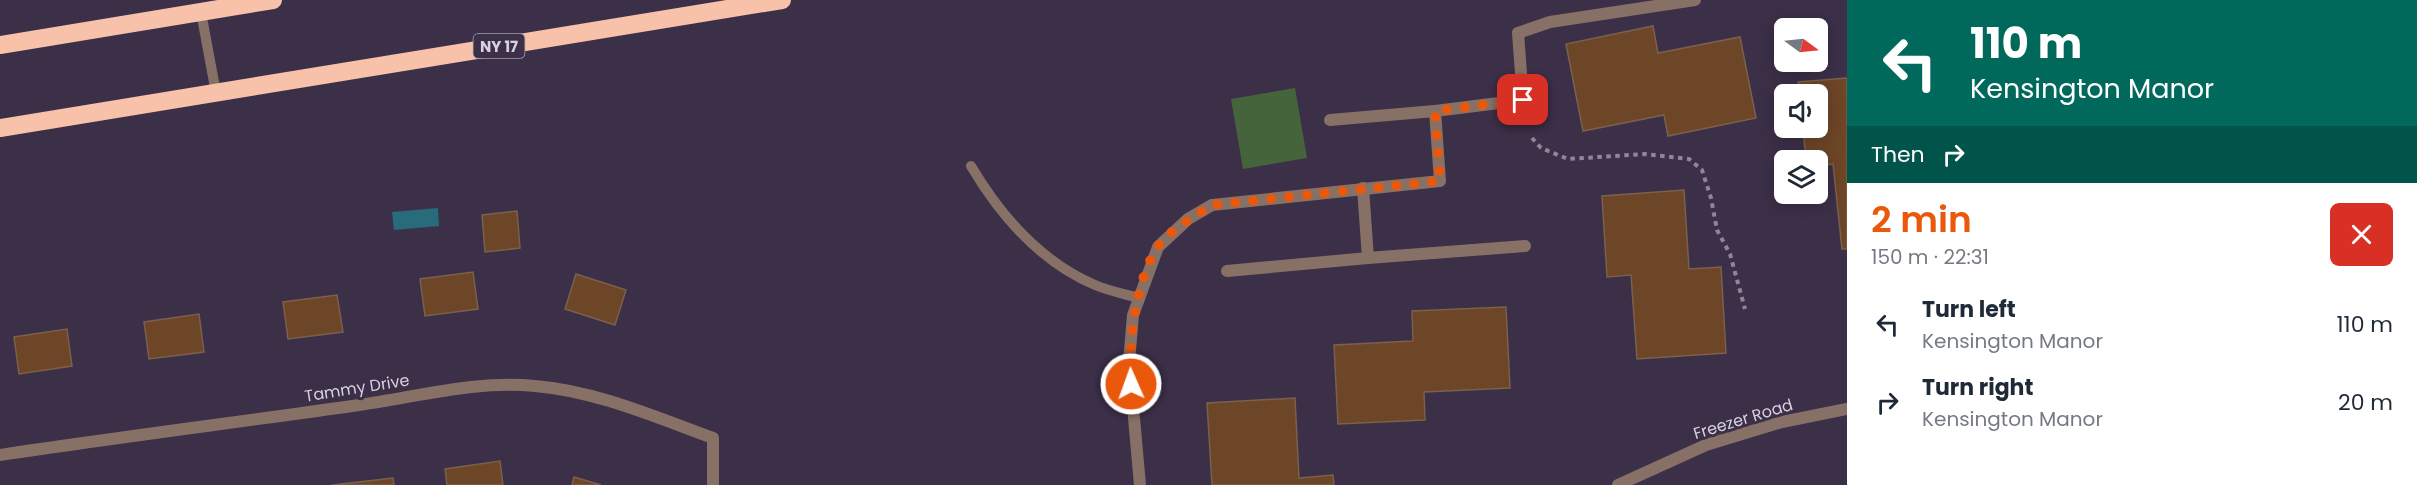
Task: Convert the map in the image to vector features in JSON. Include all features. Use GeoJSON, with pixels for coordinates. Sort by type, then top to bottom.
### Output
{"type":"FeatureCollection","features":[{"type":"Feature","properties":{"kind":"highway"},"geometry":{"type":"LineString","coordinates":[[0,45],[273,0]]}},
{"type":"Feature","properties":{"kind":"highway","name":"NY 17"},"geometry":{"type":"LineString","coordinates":[[0,128],[782,0]]}},
{"type":"Feature","properties":{"kind":"street"},"geometry":{"type":"LineString","coordinates":[[1330,120],[1435,111],[1523,100],[1518,33],[1550,22],[1695,0]]}},
{"type":"Feature","properties":{"kind":"street"},"geometry":{"type":"LineString","coordinates":[[1140,485],[1130,362],[1134,315],[1158,247],[1188,219],[1212,205],[1440,181],[1435,111]]}},
{"type":"Feature","properties":{"kind":"street"},"geometry":{"type":"LineString","coordinates":[[1363,188],[1368,258]]}},
{"type":"Feature","properties":{"kind":"street"},"geometry":{"type":"LineString","coordinates":[[1227,272],[1525,246]]}},
{"type":"Feature","properties":{"kind":"street","name":"Tammy Drive"},"geometry":{"type":"LineString","coordinates":[[0,455],[492,386],[533,386],[566,390],[609,401],[713,438],[713,485]]}},
{"type":"Feature","properties":{"kind":"street","name":"Freezer Road"},"geometry":{"type":"LineString","coordinates":[[1618,485],[1706,445],[1782,422],[1847,409]]}},
{"type":"Feature","properties":{"kind":"lane"},"geometry":{"type":"LineString","coordinates":[[201,12],[216,93]]}},
{"type":"Feature","properties":{"kind":"lane"},"geometry":{"type":"LineString","coordinates":[[971,166],[992,200],[1034,246],[1070,272],[1096,285],[1139,298]]}},
{"type":"Feature","properties":{"kind":"path"},"geometry":{"type":"LineString","coordinates":[[1532,138],[1541,148],[1568,159],[1645,154],[1689,159],[1702,170],[1711,198],[1717,230],[1734,265],[1745,309]]}},
{"type":"Feature","properties":{"kind":"shaded area"},"geometry":{"type":"Polygon","coordinates":[[[1295,88],[1307,158],[1243,169],[1231,99],[1295,88]]]}},
{"type":"Feature","properties":{"kind":"shaded area"},"geometry":{"type":"Polygon","coordinates":[[[438,208],[439,226],[394,230],[392,212],[438,208]]]}},
{"type":"Feature","properties":{"kind":"building"},"geometry":{"type":"Polygon","coordinates":[[[1653,26],[1658,53],[1740,37],[1756,118],[1668,136],[1664,115],[1583,131],[1566,44],[1653,26]]]}},
{"type":"Feature","properties":{"kind":"building"},"geometry":{"type":"Polygon","coordinates":[[[1847,78],[1847,249],[1842,249],[1833,164],[1828,165],[1828,150],[1805,150],[1804,138],[1828,138],[1828,84],[1798,84],[1798,82],[1847,78]]]}},
{"type":"Feature","properties":{"kind":"building"},"geometry":{"type":"Polygon","coordinates":[[[1684,190],[1689,269],[1721,267],[1726,353],[1637,359],[1631,275],[1607,277],[1602,196],[1684,190]]]}},
{"type":"Feature","properties":{"kind":"building"},"geometry":{"type":"Polygon","coordinates":[[[517,211],[520,248],[485,252],[482,215],[517,211]]]}},
{"type":"Feature","properties":{"kind":"building"},"geometry":{"type":"Polygon","coordinates":[[[473,272],[478,309],[425,316],[420,279],[473,272]]]}},
{"type":"Feature","properties":{"kind":"building"},"geometry":{"type":"Polygon","coordinates":[[[576,274],[626,290],[615,325],[565,309],[576,274]]]}},
{"type":"Feature","properties":{"kind":"building"},"geometry":{"type":"Polygon","coordinates":[[[337,295],[343,332],[288,339],[283,302],[337,295]]]}},
{"type":"Feature","properties":{"kind":"building"},"geometry":{"type":"Polygon","coordinates":[[[1506,307],[1510,388],[1424,392],[1425,420],[1338,424],[1334,345],[1413,341],[1412,311],[1506,307]]]}},
{"type":"Feature","properties":{"kind":"building"},"geometry":{"type":"Polygon","coordinates":[[[199,314],[204,352],[149,359],[144,322],[199,314]]]}},
{"type":"Feature","properties":{"kind":"building"},"geometry":{"type":"Polygon","coordinates":[[[67,329],[72,366],[19,374],[14,337],[67,329]]]}},
{"type":"Feature","properties":{"kind":"building"},"geometry":{"type":"Polygon","coordinates":[[[1295,398],[1299,478],[1333,475],[1334,485],[1212,485],[1207,403],[1295,398]]]}},
{"type":"Feature","properties":{"kind":"building"},"geometry":{"type":"Polygon","coordinates":[[[500,461],[503,485],[447,485],[445,469],[500,461]]]}},
{"type":"Feature","properties":{"kind":"building"},"geometry":{"type":"Polygon","coordinates":[[[574,477],[601,485],[572,485],[574,477]]]}},
{"type":"Feature","properties":{"kind":"building"},"geometry":{"type":"Polygon","coordinates":[[[393,478],[394,485],[332,485],[393,478]]]}},
{"type":"Feature","properties":{"kind":"route"},"geometry":{"type":"LineString","coordinates":[[1131,384],[1130,362],[1134,315],[1148,268],[1158,247],[1188,219],[1212,205],[1440,181],[1435,111],[1523,100]]}}]}
